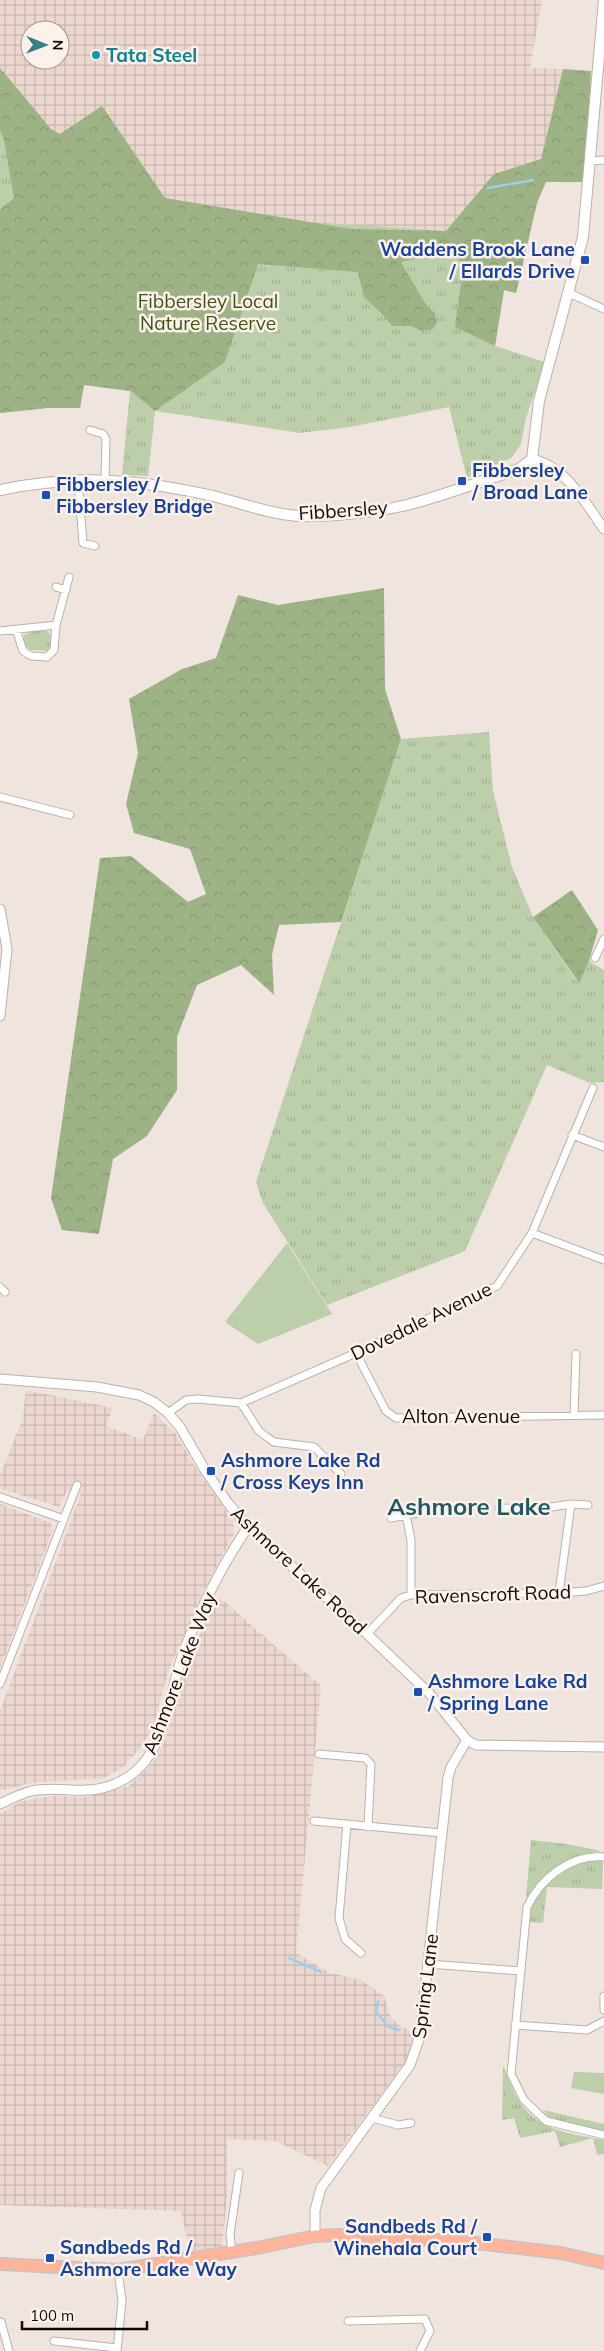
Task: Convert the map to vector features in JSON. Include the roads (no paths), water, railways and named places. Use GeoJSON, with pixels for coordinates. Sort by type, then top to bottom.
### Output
{"type":"FeatureCollection","features":[{"type":"Feature","properties":{"kind":"main road"},"geometry":{"type":"LineString","coordinates":[[532,459],[540,401],[583,237],[604,0]]}},
{"type":"Feature","properties":{"kind":"main road","name":"Fibbersley"},"geometry":{"type":"LineString","coordinates":[[0,490],[44,482],[78,480],[150,483],[280,513],[298,516],[324,515],[406,505],[519,469],[532,459]]}},
{"type":"Feature","properties":{"kind":"main road"},"geometry":{"type":"LineString","coordinates":[[0,2264],[118,2270],[232,2253],[315,2236],[337,2234],[458,2241],[561,2253],[604,2263]]}},
{"type":"Feature","properties":{"kind":"street"},"geometry":{"type":"LineString","coordinates":[[591,161],[604,160]]}},
{"type":"Feature","properties":{"kind":"street"},"geometry":{"type":"LineString","coordinates":[[569,293],[604,309]]}},
{"type":"Feature","properties":{"kind":"street"},"geometry":{"type":"LineString","coordinates":[[90,430],[103,434],[106,439],[106,480]]}},
{"type":"Feature","properties":{"kind":"street"},"geometry":{"type":"LineString","coordinates":[[532,459],[543,461],[559,470],[604,529]]}},
{"type":"Feature","properties":{"kind":"street"},"geometry":{"type":"LineString","coordinates":[[78,480],[82,543],[95,546]]}},
{"type":"Feature","properties":{"kind":"street"},"geometry":{"type":"LineString","coordinates":[[16,630],[23,651],[31,656],[47,657],[54,650],[56,625],[69,577]]}},
{"type":"Feature","properties":{"kind":"street"},"geometry":{"type":"LineString","coordinates":[[56,587],[66,590]]}},
{"type":"Feature","properties":{"kind":"street"},"geometry":{"type":"LineString","coordinates":[[0,631],[56,625]]}},
{"type":"Feature","properties":{"kind":"street"},"geometry":{"type":"LineString","coordinates":[[0,796],[70,815]]}},
{"type":"Feature","properties":{"kind":"street"},"geometry":{"type":"LineString","coordinates":[[0,909],[3,949],[0,1016]]}},
{"type":"Feature","properties":{"kind":"street"},"geometry":{"type":"LineString","coordinates":[[595,958],[604,939]]}},
{"type":"Feature","properties":{"kind":"street","name":"Dovedale Avenue"},"geometry":{"type":"LineString","coordinates":[[168,1413],[186,1400],[198,1399],[241,1403],[356,1353],[497,1286],[532,1233],[593,1088]]}},
{"type":"Feature","properties":{"kind":"street"},"geometry":{"type":"LineString","coordinates":[[572,1135],[604,1147]]}},
{"type":"Feature","properties":{"kind":"street"},"geometry":{"type":"LineString","coordinates":[[532,1233],[604,1260]]}},
{"type":"Feature","properties":{"kind":"street","name":"Alton Avenue"},"geometry":{"type":"LineString","coordinates":[[356,1353],[386,1411],[396,1418],[604,1415]]}},
{"type":"Feature","properties":{"kind":"street"},"geometry":{"type":"LineString","coordinates":[[574,1415],[576,1354]]}},
{"type":"Feature","properties":{"kind":"street","name":"Ashmore Lake Road"},"geometry":{"type":"LineString","coordinates":[[0,1379],[97,1387],[138,1395],[154,1402],[168,1413],[180,1427],[205,1470],[228,1503],[248,1527],[367,1634],[429,1693],[468,1740]]}},
{"type":"Feature","properties":{"kind":"street"},"geometry":{"type":"LineString","coordinates":[[241,1403],[259,1432],[274,1442],[314,1447],[341,1474]]}},
{"type":"Feature","properties":{"kind":"street"},"geometry":{"type":"LineString","coordinates":[[0,1684],[77,1485]]}},
{"type":"Feature","properties":{"kind":"street"},"geometry":{"type":"LineString","coordinates":[[0,1497],[64,1519]]}},
{"type":"Feature","properties":{"kind":"street"},"geometry":{"type":"LineString","coordinates":[[559,1593],[571,1504]]}},
{"type":"Feature","properties":{"kind":"street"},"geometry":{"type":"LineString","coordinates":[[500,1508],[538,1508],[571,1504],[588,1506]]}},
{"type":"Feature","properties":{"kind":"street"},"geometry":{"type":"LineString","coordinates":[[392,1518],[434,1510]]}},
{"type":"Feature","properties":{"kind":"street"},"geometry":{"type":"LineString","coordinates":[[406,1515],[411,1540],[411,1595]]}},
{"type":"Feature","properties":{"kind":"street","name":"Ashmore Lake Way"},"geometry":{"type":"LineString","coordinates":[[0,1804],[32,1791],[80,1792],[98,1790],[121,1781],[144,1763],[160,1732],[174,1677],[189,1639],[226,1558],[248,1527]]}},
{"type":"Feature","properties":{"kind":"street","name":"Ravenscroft Road"},"geometry":{"type":"LineString","coordinates":[[367,1634],[401,1598],[411,1595],[559,1593],[586,1591],[604,1586]]}},
{"type":"Feature","properties":{"kind":"street"},"geometry":{"type":"LineString","coordinates":[[468,1740],[476,1745],[486,1747],[604,1747]]}},
{"type":"Feature","properties":{"kind":"street","name":"Spring Lane"},"geometry":{"type":"LineString","coordinates":[[315,2236],[315,2210],[321,2188],[410,2065],[417,2051],[429,1964],[448,1778],[451,1767],[468,1740]]}},
{"type":"Feature","properties":{"kind":"street"},"geometry":{"type":"LineString","coordinates":[[319,1754],[364,1758],[371,1764],[368,1827]]}},
{"type":"Feature","properties":{"kind":"street"},"geometry":{"type":"LineString","coordinates":[[314,1821],[442,1833]]}},
{"type":"Feature","properties":{"kind":"street"},"geometry":{"type":"LineString","coordinates":[[348,1824],[339,1918],[345,1939],[361,1953]]}},
{"type":"Feature","properties":{"kind":"street"},"geometry":{"type":"LineString","coordinates":[[604,1857],[584,1858],[563,1867],[547,1879],[527,1907],[511,2074],[524,2100],[546,2121],[604,2135]]}},
{"type":"Feature","properties":{"kind":"street"},"geometry":{"type":"LineString","coordinates":[[429,1964],[520,1971]]}},
{"type":"Feature","properties":{"kind":"street"},"geometry":{"type":"LineString","coordinates":[[604,1996],[604,2010]]}},
{"type":"Feature","properties":{"kind":"street"},"geometry":{"type":"LineString","coordinates":[[515,2025],[587,2030],[604,2021]]}},
{"type":"Feature","properties":{"kind":"street"},"geometry":{"type":"LineString","coordinates":[[372,2118],[398,2125],[411,2123]]}},
{"type":"Feature","properties":{"kind":"street"},"geometry":{"type":"LineString","coordinates":[[232,2253],[230,2234],[240,2173]]}},
{"type":"Feature","properties":{"kind":"street"},"geometry":{"type":"LineString","coordinates":[[54,2341],[117,2349],[122,2301],[118,2270]]}},
{"type":"Feature","properties":{"kind":"street"},"geometry":{"type":"LineString","coordinates":[[348,2321],[424,2319],[430,2331],[420,2351]]}},
{"type":"Feature","properties":{"kind":"street"},"geometry":{"type":"LineString","coordinates":[[1,2322],[2,2334],[9,2351]]}},
{"type":"Feature","properties":{"kind":"waterway"},"geometry":{"type":"LineString","coordinates":[[488,188],[533,180]]}},
{"type":"Feature","properties":{"kind":"waterway"},"geometry":{"type":"LineString","coordinates":[[289,1958],[321,1972]]}},
{"type":"Feature","properties":{"kind":"waterway"},"geometry":{"type":"LineString","coordinates":[[378,2001],[376,2012],[389,2027],[399,2030]]}},
{"type":"Feature","properties":{"kind":"place","name":"Tata Steel"},"geometry":{"type":"Point","coordinates":[96,55]}},
{"type":"Feature","properties":{"kind":"place","name":"Waddens Brook Lane / Ellards Drive"},"geometry":{"type":"Point","coordinates":[585,260]}},
{"type":"Feature","properties":{"kind":"place","name":"Fibbersley / Broad Lane"},"geometry":{"type":"Point","coordinates":[462,481]}},
{"type":"Feature","properties":{"kind":"place","name":"Fibbersley / Fibbersley Bridge"},"geometry":{"type":"Point","coordinates":[46,495]}},
{"type":"Feature","properties":{"kind":"place","name":"Ashmore Lake Rd / Cross Keys Inn"},"geometry":{"type":"Point","coordinates":[211,1471]}},
{"type":"Feature","properties":{"kind":"place","name":"Ashmore Lake Rd / Spring Lane"},"geometry":{"type":"Point","coordinates":[418,1692]}},
{"type":"Feature","properties":{"kind":"place","name":"Sandbeds Rd / Winehala Court"},"geometry":{"type":"Point","coordinates":[487,2237]}},
{"type":"Feature","properties":{"kind":"place","name":"Sandbeds Rd / Ashmore Lake Way"},"geometry":{"type":"Point","coordinates":[50,2258]}},
{"type":"Feature","properties":{"kind":"district","name":"Ashmore Lake"},"geometry":{"type":"Point","coordinates":[469,1507]}},
{"type":"Feature","properties":{"kind":"park label","name":"Fibbersley Local Nature Reserve"},"geometry":{"type":"Point","coordinates":[208,312]}}]}
